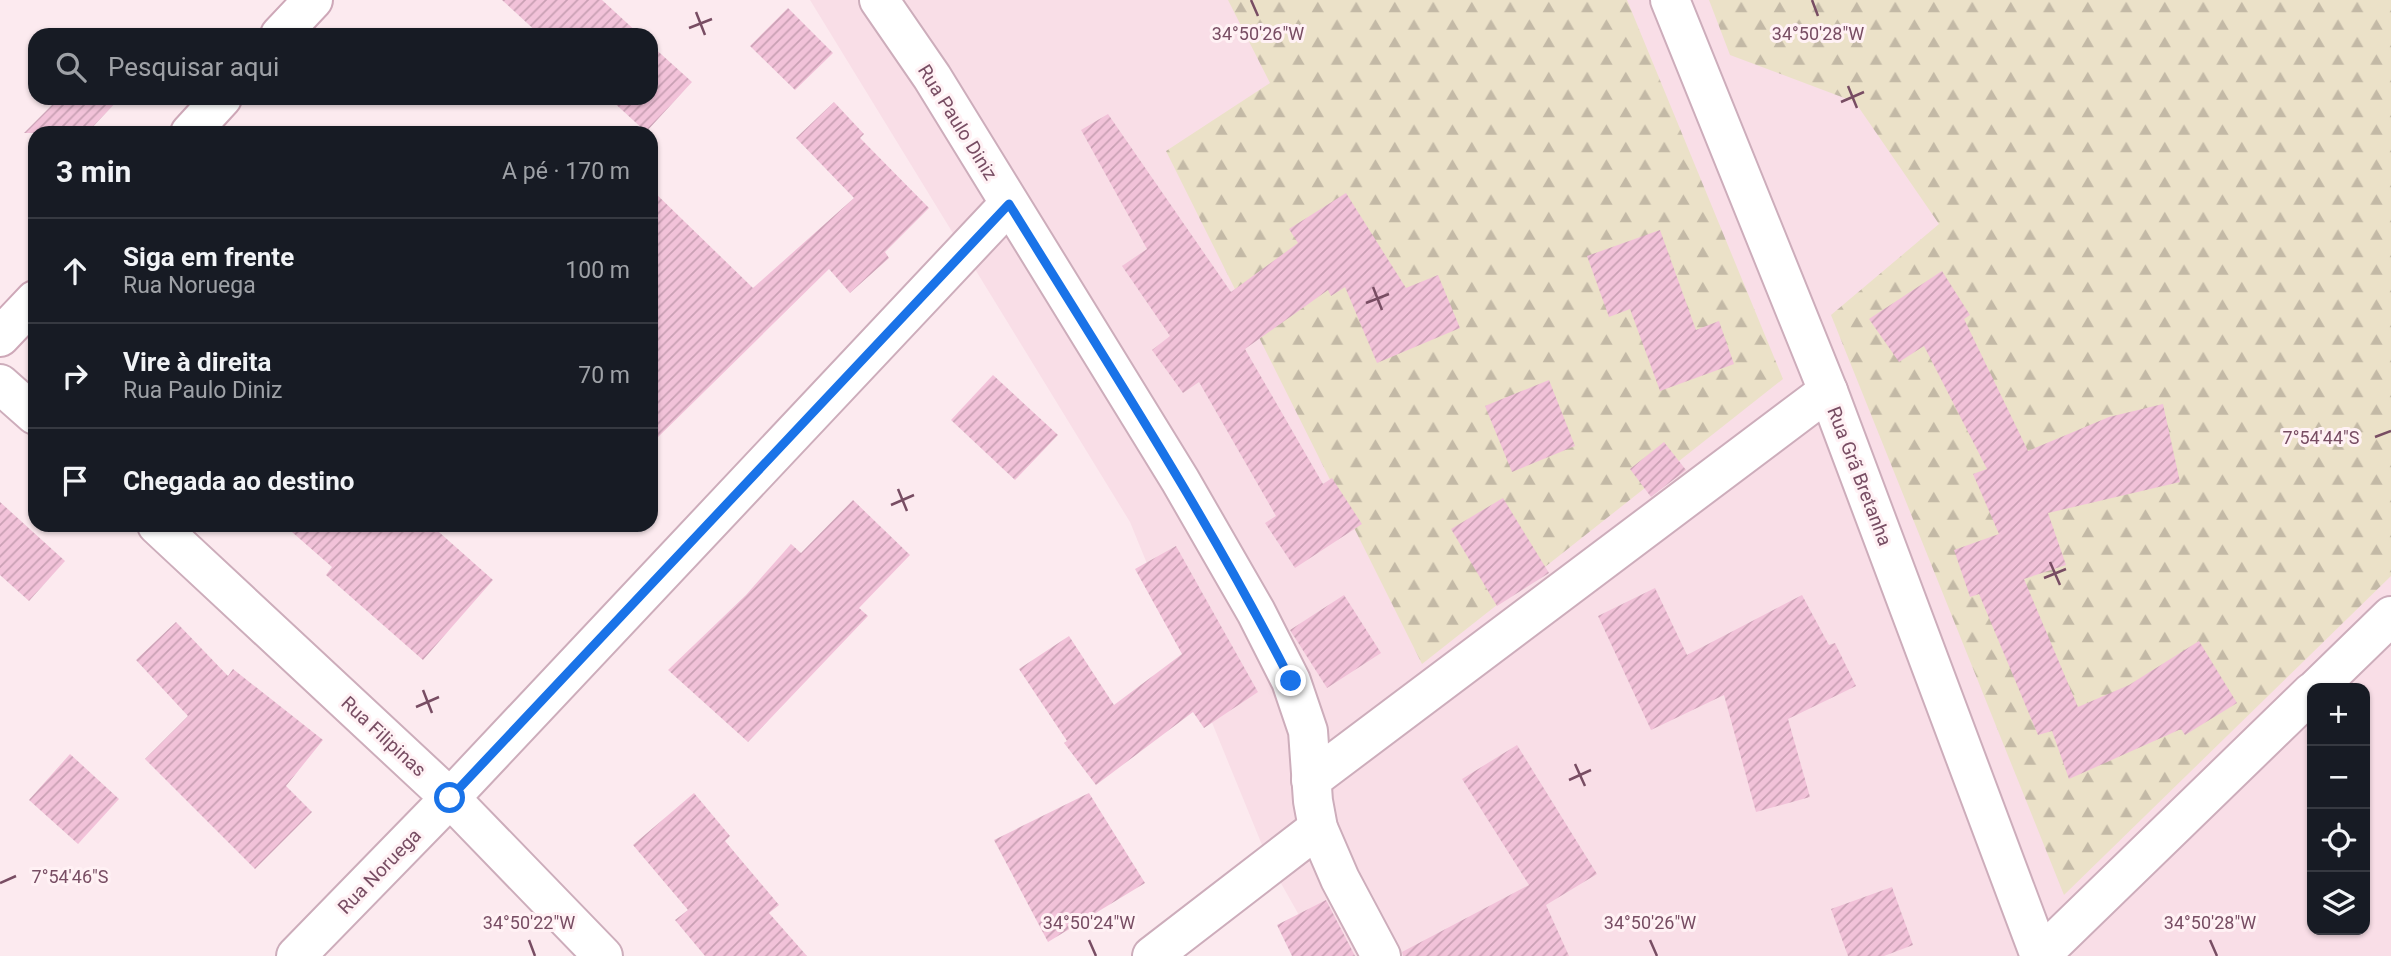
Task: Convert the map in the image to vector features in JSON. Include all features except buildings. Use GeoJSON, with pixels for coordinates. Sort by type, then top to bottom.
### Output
{"type":"FeatureCollection","features":[{"type":"Feature","properties":{"kind":"street"},"geometry":{"type":"LineString","coordinates":[[287,28],[313,0]]}},
{"type":"Feature","properties":{"kind":"street","name":"Rua Paulo Diniz"},"geometry":{"type":"LineString","coordinates":[[879,0],[932,78],[1180,480],[1256,612],[1291,681],[1308,731],[1318,828],[1340,879],[1381,956]]}},
{"type":"Feature","properties":{"kind":"street","name":"Rua Grã Bretanha"},"geometry":{"type":"LineString","coordinates":[[1670,0],[1828,391],[2040,956]]}},
{"type":"Feature","properties":{"kind":"street"},"geometry":{"type":"LineString","coordinates":[[196,126],[216,105]]}},
{"type":"Feature","properties":{"kind":"street","name":"Rua Noruega"},"geometry":{"type":"LineString","coordinates":[[296,956],[450,798],[1009,204]]}},
{"type":"Feature","properties":{"kind":"street"},"geometry":{"type":"LineString","coordinates":[[0,337],[28,307]]}},
{"type":"Feature","properties":{"kind":"street"},"geometry":{"type":"LineString","coordinates":[[0,384],[28,409]]}},
{"type":"Feature","properties":{"kind":"street"},"geometry":{"type":"LineString","coordinates":[[1311,780],[1828,391]]}},
{"type":"Feature","properties":{"kind":"street","name":"Rua Filipinas"},"geometry":{"type":"LineString","coordinates":[[165,532],[450,798],[603,956]]}},
{"type":"Feature","properties":{"kind":"street"},"geometry":{"type":"LineString","coordinates":[[2321,683],[2391,616]]}},
{"type":"Feature","properties":{"kind":"street"},"geometry":{"type":"LineString","coordinates":[[2040,956],[2307,697]]}},
{"type":"Feature","properties":{"kind":"street"},"geometry":{"type":"LineString","coordinates":[[1152,956],[1318,828]]}},
{"type":"Feature","properties":{"kind":"shaded area"},"geometry":{"type":"Polygon","coordinates":[[[810,0],[2391,0],[2391,956],[1322,956],[1269,862],[1130,522],[810,0]]]}},
{"type":"Feature","properties":{"kind":"green space"},"geometry":{"type":"Polygon","coordinates":[[[1228,0],[1627,0],[1783,379],[1422,664],[1166,151],[1270,83],[1228,0]]]}},
{"type":"Feature","properties":{"kind":"green space"},"geometry":{"type":"Polygon","coordinates":[[[1709,0],[2391,0],[2391,576],[2064,895],[1831,315],[1939,224],[1855,102],[1730,55],[1709,0]]]}},
{"type":"Feature","properties":{"kind":"route"},"geometry":{"type":"LineString","coordinates":[[450,798],[1009,204],[1180,480],[1256,612],[1291,681]]}}]}
